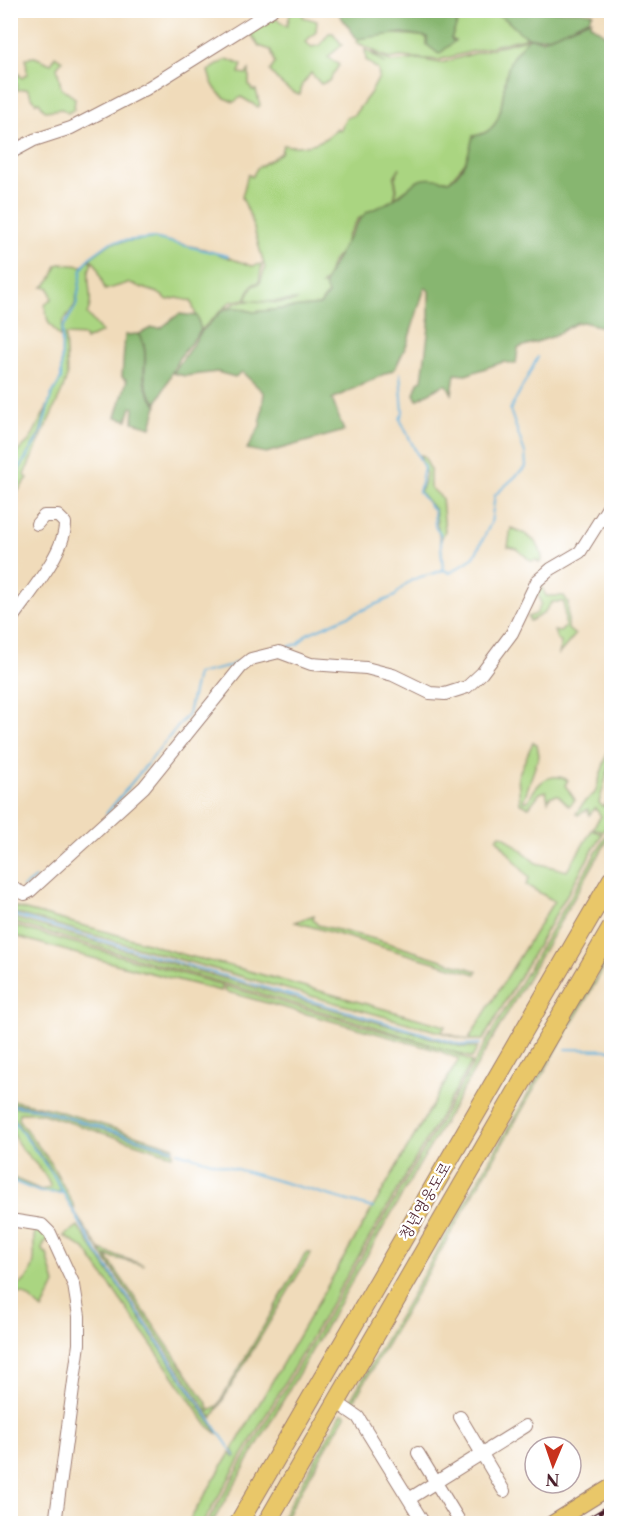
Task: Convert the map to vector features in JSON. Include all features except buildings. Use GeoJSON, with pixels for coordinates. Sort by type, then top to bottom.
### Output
{"type":"FeatureCollection","features":[{"type":"Feature","properties":{"kind":"highway","name":"청년영웅도로"},"geometry":{"type":"LineString","coordinates":[[238,1524],[612,879]]}},
{"type":"Feature","properties":{"kind":"highway","name":"청년영웅도로"},"geometry":{"type":"LineString","coordinates":[[266,1524],[612,927]]}},
{"type":"Feature","properties":{"kind":"main road"},"geometry":{"type":"LineString","coordinates":[[551,1524],[612,1486]]}},
{"type":"Feature","properties":{"kind":"street"},"geometry":{"type":"LineString","coordinates":[[10,153],[34,140],[70,128],[146,89],[272,10]]}},
{"type":"Feature","properties":{"kind":"street"},"geometry":{"type":"LineString","coordinates":[[10,887],[25,894],[29,892],[107,823],[144,787],[241,667],[251,659],[279,652],[324,666],[366,668],[393,675],[430,693],[444,693],[467,687],[482,674],[512,633],[537,581],[580,552],[612,501]]}},
{"type":"Feature","properties":{"kind":"street"},"geometry":{"type":"LineString","coordinates":[[10,621],[55,554],[65,530],[65,523],[58,516],[44,516],[37,524]]}},
{"type":"Feature","properties":{"kind":"street"},"geometry":{"type":"LineString","coordinates":[[10,1221],[42,1225],[50,1233],[77,1298],[78,1362],[55,1524]]}},
{"type":"Feature","properties":{"kind":"street"},"geometry":{"type":"LineString","coordinates":[[336,1402],[358,1417],[423,1522]]}},
{"type":"Feature","properties":{"kind":"street"},"geometry":{"type":"LineString","coordinates":[[460,1417],[504,1491]]}},
{"type":"Feature","properties":{"kind":"street"},"geometry":{"type":"LineString","coordinates":[[409,1499],[526,1426]]}},
{"type":"Feature","properties":{"kind":"street"},"geometry":{"type":"LineString","coordinates":[[418,1453],[458,1519]]}},
{"type":"Feature","properties":{"kind":"green space"},"geometry":{"type":"Polygon","coordinates":[[[462,10],[500,14],[528,37],[439,60],[400,57],[390,59],[356,42],[357,39],[369,36],[394,34],[455,41],[451,39],[462,10]]]}},
{"type":"Feature","properties":{"kind":"green space"},"geometry":{"type":"Polygon","coordinates":[[[291,11],[303,11],[303,17],[317,21],[316,32],[305,42],[312,47],[320,45],[329,33],[333,33],[342,45],[328,57],[339,65],[329,81],[321,84],[311,73],[302,85],[300,95],[287,88],[270,71],[275,63],[271,50],[259,46],[247,28],[270,14],[287,26],[291,11]]]}},
{"type":"Feature","properties":{"kind":"green space"},"geometry":{"type":"Polygon","coordinates":[[[337,11],[462,11],[451,39],[455,41],[439,54],[427,45],[427,37],[402,33],[357,39],[337,11]]]}},
{"type":"Feature","properties":{"kind":"green space"},"geometry":{"type":"Polygon","coordinates":[[[488,11],[593,13],[589,19],[555,34],[538,38],[521,33],[505,19],[488,11]]]}},
{"type":"Feature","properties":{"kind":"green space"},"geometry":{"type":"Polygon","coordinates":[[[592,20],[590,24],[610,38],[611,36],[611,329],[583,322],[576,323],[552,337],[518,348],[516,364],[503,362],[466,375],[455,374],[452,394],[447,385],[443,385],[417,400],[414,394],[418,382],[422,380],[429,327],[429,291],[425,287],[407,344],[395,369],[332,399],[344,431],[266,453],[247,449],[260,426],[264,393],[242,372],[235,377],[217,372],[185,376],[173,373],[202,331],[221,312],[234,307],[253,312],[320,305],[328,294],[325,285],[331,271],[349,236],[366,213],[391,201],[421,180],[427,178],[449,181],[463,167],[473,136],[485,133],[498,117],[511,60],[529,38],[542,40],[592,20]]]}},
{"type":"Feature","properties":{"kind":"green space"},"geometry":{"type":"Polygon","coordinates":[[[529,38],[511,60],[498,117],[485,133],[473,136],[468,159],[449,181],[434,180],[419,183],[394,199],[358,219],[347,236],[345,246],[332,262],[326,281],[321,285],[325,285],[328,294],[320,305],[253,312],[240,308],[221,312],[239,302],[255,301],[246,300],[253,286],[260,283],[265,268],[251,218],[242,197],[248,174],[252,177],[257,168],[281,153],[283,145],[312,144],[319,142],[337,128],[340,131],[346,118],[354,115],[379,77],[378,70],[366,60],[365,49],[385,64],[372,52],[391,62],[418,59],[441,63],[529,38]],[[400,167],[394,177],[396,190],[394,199],[397,190],[395,178],[400,167]],[[298,300],[267,302],[279,303],[298,300]]]}},
{"type":"Feature","properties":{"kind":"green space"},"geometry":{"type":"Polygon","coordinates":[[[55,56],[62,61],[57,67],[61,88],[75,98],[74,109],[68,113],[62,109],[45,111],[39,102],[36,103],[27,89],[17,90],[17,84],[12,82],[19,74],[22,78],[27,74],[26,58],[35,57],[51,64],[55,56]]]}},
{"type":"Feature","properties":{"kind":"green space"},"geometry":{"type":"Polygon","coordinates":[[[227,59],[242,65],[239,73],[246,74],[249,70],[249,85],[252,90],[256,90],[260,105],[258,107],[241,97],[234,102],[228,100],[214,86],[208,71],[227,59]]]}},
{"type":"Feature","properties":{"kind":"green space"},"geometry":{"type":"Polygon","coordinates":[[[154,238],[204,249],[252,266],[262,264],[259,282],[252,285],[245,299],[230,302],[201,330],[191,301],[177,298],[168,300],[158,293],[128,283],[105,290],[97,266],[90,258],[111,243],[154,238]]]}},
{"type":"Feature","properties":{"kind":"green space"},"geometry":{"type":"Polygon","coordinates":[[[89,259],[92,263],[89,275],[90,301],[87,314],[102,332],[85,340],[85,336],[65,335],[67,376],[63,389],[24,475],[28,478],[11,500],[11,485],[41,433],[51,396],[61,379],[62,330],[76,306],[82,269],[89,259]]]}},
{"type":"Feature","properties":{"kind":"green space"},"geometry":{"type":"Polygon","coordinates":[[[57,265],[83,266],[75,305],[63,322],[60,337],[48,322],[45,305],[52,298],[49,288],[43,287],[51,280],[57,265]]]}},
{"type":"Feature","properties":{"kind":"green space"},"geometry":{"type":"Polygon","coordinates":[[[179,314],[197,316],[201,330],[179,358],[157,403],[146,385],[145,352],[139,334],[151,328],[161,328],[179,314]]]}},
{"type":"Feature","properties":{"kind":"green space"},"geometry":{"type":"Polygon","coordinates":[[[138,334],[145,352],[145,385],[157,405],[151,427],[133,422],[134,407],[131,407],[127,420],[116,417],[127,380],[122,377],[125,335],[138,334]]]}},
{"type":"Feature","properties":{"kind":"green space"},"geometry":{"type":"Polygon","coordinates":[[[48,405],[40,432],[11,483],[11,458],[30,440],[48,405]]]}},
{"type":"Feature","properties":{"kind":"green space"},"geometry":{"type":"Polygon","coordinates":[[[420,455],[424,456],[430,469],[430,487],[442,498],[445,531],[440,541],[435,510],[420,492],[426,475],[420,455]]]}},
{"type":"Feature","properties":{"kind":"green space"},"geometry":{"type":"Polygon","coordinates":[[[511,528],[536,543],[542,560],[539,563],[537,560],[531,561],[517,549],[508,547],[511,528]]]}},
{"type":"Feature","properties":{"kind":"green space"},"geometry":{"type":"Polygon","coordinates":[[[539,582],[546,596],[564,596],[568,602],[568,629],[575,635],[559,654],[561,642],[554,631],[560,632],[565,627],[564,602],[552,602],[543,614],[530,621],[528,617],[536,614],[541,604],[536,586],[539,582]]]}},
{"type":"Feature","properties":{"kind":"green space"},"geometry":{"type":"Polygon","coordinates":[[[611,741],[611,759],[599,803],[604,807],[611,796],[611,816],[603,832],[593,828],[601,816],[595,808],[589,815],[588,809],[576,814],[584,802],[595,793],[611,741]]]}},
{"type":"Feature","properties":{"kind":"green space"},"geometry":{"type":"Polygon","coordinates":[[[533,742],[537,744],[539,755],[523,802],[528,801],[544,780],[561,777],[568,780],[565,785],[575,800],[569,806],[558,795],[551,796],[548,801],[546,791],[540,793],[529,807],[520,804],[518,776],[533,742]]]}},
{"type":"Feature","properties":{"kind":"green space"},"geometry":{"type":"Polygon","coordinates":[[[611,827],[611,834],[212,1523],[207,1523],[611,827]]]}},
{"type":"Feature","properties":{"kind":"green space"},"geometry":{"type":"Polygon","coordinates":[[[592,830],[602,834],[483,1040],[468,1040],[554,901],[526,885],[529,878],[497,839],[500,835],[504,836],[536,863],[567,871],[592,830]]]}},
{"type":"Feature","properties":{"kind":"green space"},"geometry":{"type":"Polygon","coordinates":[[[11,906],[445,1026],[442,1032],[468,1040],[11,912],[11,906]]]}},
{"type":"Feature","properties":{"kind":"green space"},"geometry":{"type":"Polygon","coordinates":[[[314,915],[313,920],[318,925],[378,940],[477,971],[476,974],[295,922],[314,915]]]}},
{"type":"Feature","properties":{"kind":"green space"},"geometry":{"type":"Polygon","coordinates":[[[10,917],[462,1047],[478,1047],[472,1058],[373,1026],[11,922],[10,917]]]}},
{"type":"Feature","properties":{"kind":"green space"},"geometry":{"type":"Polygon","coordinates":[[[11,925],[223,985],[221,991],[81,955],[11,935],[11,925]]]}},
{"type":"Feature","properties":{"kind":"green space"},"geometry":{"type":"Polygon","coordinates":[[[611,951],[611,956],[351,1406],[350,1401],[611,951]]]}},
{"type":"Feature","properties":{"kind":"green space"},"geometry":{"type":"Polygon","coordinates":[[[225,986],[451,1051],[472,1062],[203,1523],[188,1523],[230,1453],[234,1458],[236,1456],[233,1449],[459,1059],[440,1051],[224,991],[225,986]]]}},
{"type":"Feature","properties":{"kind":"green space"},"geometry":{"type":"Polygon","coordinates":[[[11,1100],[52,1109],[174,1147],[173,1149],[39,1108],[11,1103],[11,1100]]]}},
{"type":"Feature","properties":{"kind":"green space"},"geometry":{"type":"Polygon","coordinates":[[[10,1106],[39,1110],[173,1151],[172,1155],[40,1113],[19,1113],[18,1119],[51,1163],[75,1208],[71,1207],[50,1168],[11,1115],[10,1106]]]}},
{"type":"Feature","properties":{"kind":"green space"},"geometry":{"type":"Polygon","coordinates":[[[11,1117],[54,1176],[62,1192],[40,1192],[11,1180],[11,1177],[41,1190],[51,1188],[41,1170],[21,1148],[12,1129],[11,1117]]]}},
{"type":"Feature","properties":{"kind":"green space"},"geometry":{"type":"Polygon","coordinates":[[[72,1209],[100,1250],[144,1265],[106,1256],[207,1403],[210,1411],[217,1407],[306,1253],[311,1253],[212,1418],[72,1209]]]}},
{"type":"Feature","properties":{"kind":"green space"},"geometry":{"type":"Polygon","coordinates":[[[78,1226],[219,1435],[208,1426],[85,1249],[64,1236],[78,1226]]]}},
{"type":"Feature","properties":{"kind":"green space"},"geometry":{"type":"Polygon","coordinates":[[[37,1227],[50,1238],[42,1249],[47,1254],[55,1284],[42,1310],[24,1295],[11,1296],[31,1271],[37,1227]]]}},
{"type":"Feature","properties":{"kind":"green space"},"geometry":{"type":"Polygon","coordinates":[[[342,1413],[346,1414],[282,1523],[278,1524],[342,1413]]]}},
{"type":"Feature","properties":{"kind":"waterway"},"geometry":{"type":"LineString","coordinates":[[10,484],[41,433],[51,396],[61,379],[62,329],[76,306],[82,269],[89,258],[111,242],[154,238],[228,256]]}},
{"type":"Feature","properties":{"kind":"waterway"},"geometry":{"type":"LineString","coordinates":[[444,570],[450,573],[474,557],[491,523],[495,495],[526,467],[525,453],[510,410],[538,357]]}},
{"type":"Feature","properties":{"kind":"waterway"},"geometry":{"type":"LineString","coordinates":[[284,648],[298,644],[307,634],[395,596],[412,580],[443,570],[440,533],[435,526],[434,511],[419,492],[424,468],[400,419],[403,412],[400,373]]}},
{"type":"Feature","properties":{"kind":"waterway"},"geometry":{"type":"LineString","coordinates":[[106,814],[188,714],[197,674],[228,667],[237,662]]}},
{"type":"Feature","properties":{"kind":"waterway"},"geometry":{"type":"LineString","coordinates":[[23,887],[35,878]]}},
{"type":"Feature","properties":{"kind":"waterway"},"geometry":{"type":"LineString","coordinates":[[10,897],[15,893]]}},
{"type":"Feature","properties":{"kind":"waterway"},"geometry":{"type":"LineString","coordinates":[[10,914],[463,1045],[480,1044]]}},
{"type":"Feature","properties":{"kind":"waterway"},"geometry":{"type":"LineString","coordinates":[[566,1049],[612,1050]]}},
{"type":"Feature","properties":{"kind":"waterway"},"geometry":{"type":"LineString","coordinates":[[10,1105],[39,1109],[172,1149]]}},
{"type":"Feature","properties":{"kind":"waterway"},"geometry":{"type":"LineString","coordinates":[[10,1116],[54,1176],[93,1246],[235,1456]]}},
{"type":"Feature","properties":{"kind":"waterway"},"geometry":{"type":"LineString","coordinates":[[177,1152],[373,1208]]}},
{"type":"Feature","properties":{"kind":"waterway"},"geometry":{"type":"LineString","coordinates":[[10,1180],[40,1192],[63,1193]]}},
{"type":"Feature","properties":{"kind":"railway"},"geometry":{"type":"LineString","coordinates":[[580,1524],[612,1505]]}}]}
